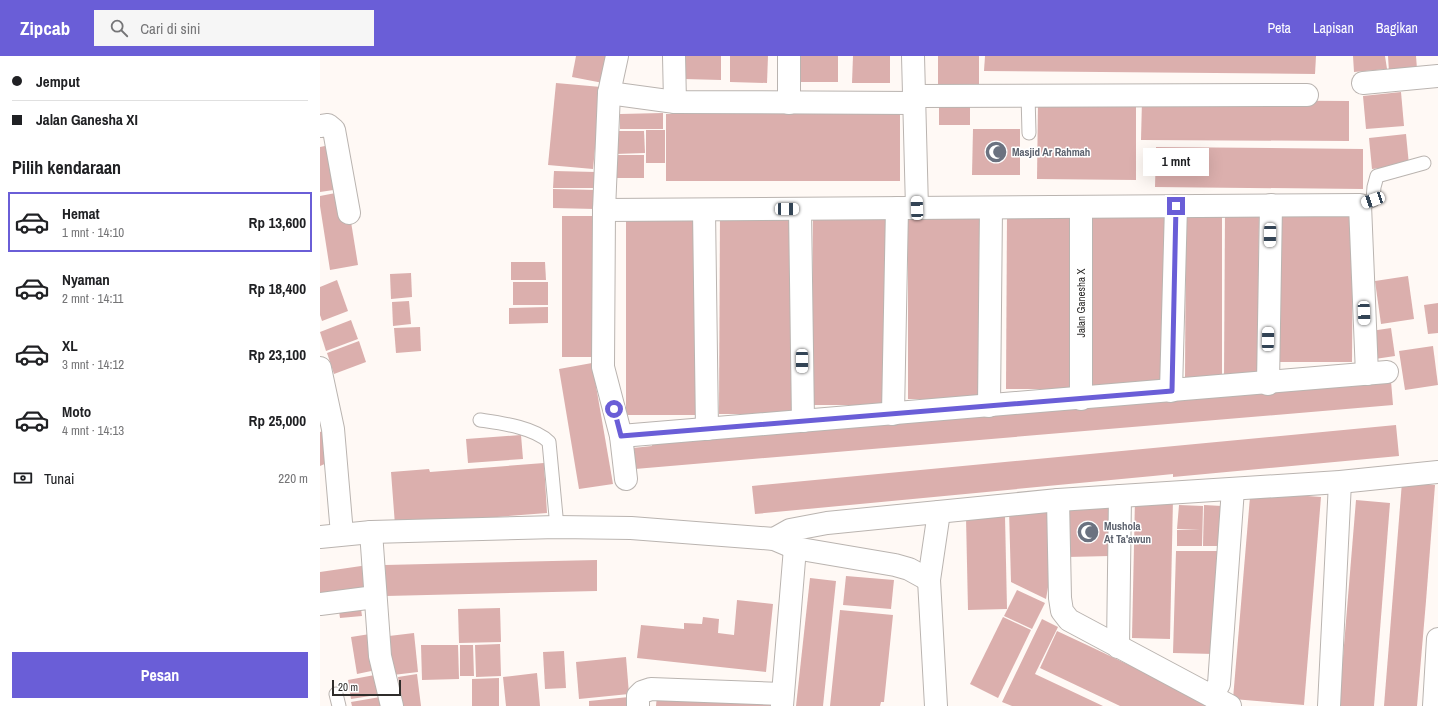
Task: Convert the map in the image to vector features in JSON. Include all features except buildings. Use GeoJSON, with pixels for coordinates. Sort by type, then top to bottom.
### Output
{"type":"FeatureCollection","features":[{"type":"Feature","properties":{"kind":"street"},"geometry":{"type":"LineString","coordinates":[[617,56],[609,93],[604,210],[603,367],[621,436],[626,480]]}},
{"type":"Feature","properties":{"kind":"street"},"geometry":{"type":"LineString","coordinates":[[674,56],[675,102]]}},
{"type":"Feature","properties":{"kind":"street"},"geometry":{"type":"LineString","coordinates":[[789,56],[789,103]]}},
{"type":"Feature","properties":{"kind":"street"},"geometry":{"type":"LineString","coordinates":[[893,414],[914,99],[913,56]]}},
{"type":"Feature","properties":{"kind":"street"},"geometry":{"type":"LineString","coordinates":[[1363,83],[1438,76]]}},
{"type":"Feature","properties":{"kind":"street"},"geometry":{"type":"LineString","coordinates":[[609,93],[675,102],[789,103],[1028,95],[1307,95]]}},
{"type":"Feature","properties":{"kind":"street"},"geometry":{"type":"LineString","coordinates":[[320,126],[328,125],[334,130],[349,213]]}},
{"type":"Feature","properties":{"kind":"street"},"geometry":{"type":"LineString","coordinates":[[604,210],[1360,205],[1377,373],[1268,384],[621,436]]}},
{"type":"Feature","properties":{"kind":"street"},"geometry":{"type":"LineString","coordinates":[[1172,391],[1176,206]]}},
{"type":"Feature","properties":{"kind":"street"},"geometry":{"type":"LineString","coordinates":[[1268,384],[1271,206]]}},
{"type":"Feature","properties":{"kind":"street","name":"Jalan Ganesha X"},"geometry":{"type":"LineString","coordinates":[[1081,207],[1081,399]]}},
{"type":"Feature","properties":{"kind":"street"},"geometry":{"type":"LineString","coordinates":[[989,406],[991,208]]}},
{"type":"Feature","properties":{"kind":"street"},"geometry":{"type":"LineString","coordinates":[[800,209],[803,422]]}},
{"type":"Feature","properties":{"kind":"street"},"geometry":{"type":"LineString","coordinates":[[704,210],[707,429]]}},
{"type":"Feature","properties":{"kind":"street"},"geometry":{"type":"LineString","coordinates":[[320,368],[333,429],[342,534]]}},
{"type":"Feature","properties":{"kind":"street"},"geometry":{"type":"LineString","coordinates":[[774,539],[790,530],[827,523],[1058,500],[1340,482],[1438,472]]}},
{"type":"Feature","properties":{"kind":"street"},"geometry":{"type":"LineString","coordinates":[[1329,706],[1340,482]]}},
{"type":"Feature","properties":{"kind":"street"},"geometry":{"type":"LineString","coordinates":[[1221,701],[1219,684],[1233,489]]}},
{"type":"Feature","properties":{"kind":"street"},"geometry":{"type":"LineString","coordinates":[[1118,647],[1120,496]]}},
{"type":"Feature","properties":{"kind":"street"},"geometry":{"type":"LineString","coordinates":[[1058,500],[1060,598],[1062,611],[1070,620],[1221,701]]}},
{"type":"Feature","properties":{"kind":"street"},"geometry":{"type":"LineString","coordinates":[[936,706],[929,580],[939,512]]}},
{"type":"Feature","properties":{"kind":"street"},"geometry":{"type":"LineString","coordinates":[[320,537],[370,532],[557,527],[631,528],[774,539],[795,548],[895,565],[909,569],[929,580]]}},
{"type":"Feature","properties":{"kind":"street"},"geometry":{"type":"LineString","coordinates":[[370,532],[380,656],[392,706]]}},
{"type":"Feature","properties":{"kind":"street"},"geometry":{"type":"LineString","coordinates":[[638,706],[638,696],[642,692],[651,689],[782,700],[795,548]]}},
{"type":"Feature","properties":{"kind":"street"},"geometry":{"type":"LineString","coordinates":[[320,604],[375,597]]}},
{"type":"Feature","properties":{"kind":"street"},"geometry":{"type":"LineString","coordinates":[[1434,706],[1438,639]]}},
{"type":"Feature","properties":{"kind":"lane"},"geometry":{"type":"LineString","coordinates":[[1028,95],[1029,134]]}},
{"type":"Feature","properties":{"kind":"lane"},"geometry":{"type":"LineString","coordinates":[[1360,205],[1373,200],[1377,176],[1424,163]]}},
{"type":"Feature","properties":{"kind":"lane"},"geometry":{"type":"LineString","coordinates":[[480,420],[502,423],[536,433],[549,442],[557,527]]}},
{"type":"Feature","properties":{"kind":"place","name":"Masjid Ar Rahmah"},"geometry":{"type":"Point","coordinates":[996,152]}},
{"type":"Feature","properties":{"kind":"place","name":"Mushola At Ta'awun"},"geometry":{"type":"Point","coordinates":[1088,532]}},
{"type":"Feature","properties":{"kind":"route"},"geometry":{"type":"LineString","coordinates":[[614,409],[621,436],[1172,391],[1176,206]]}}]}
